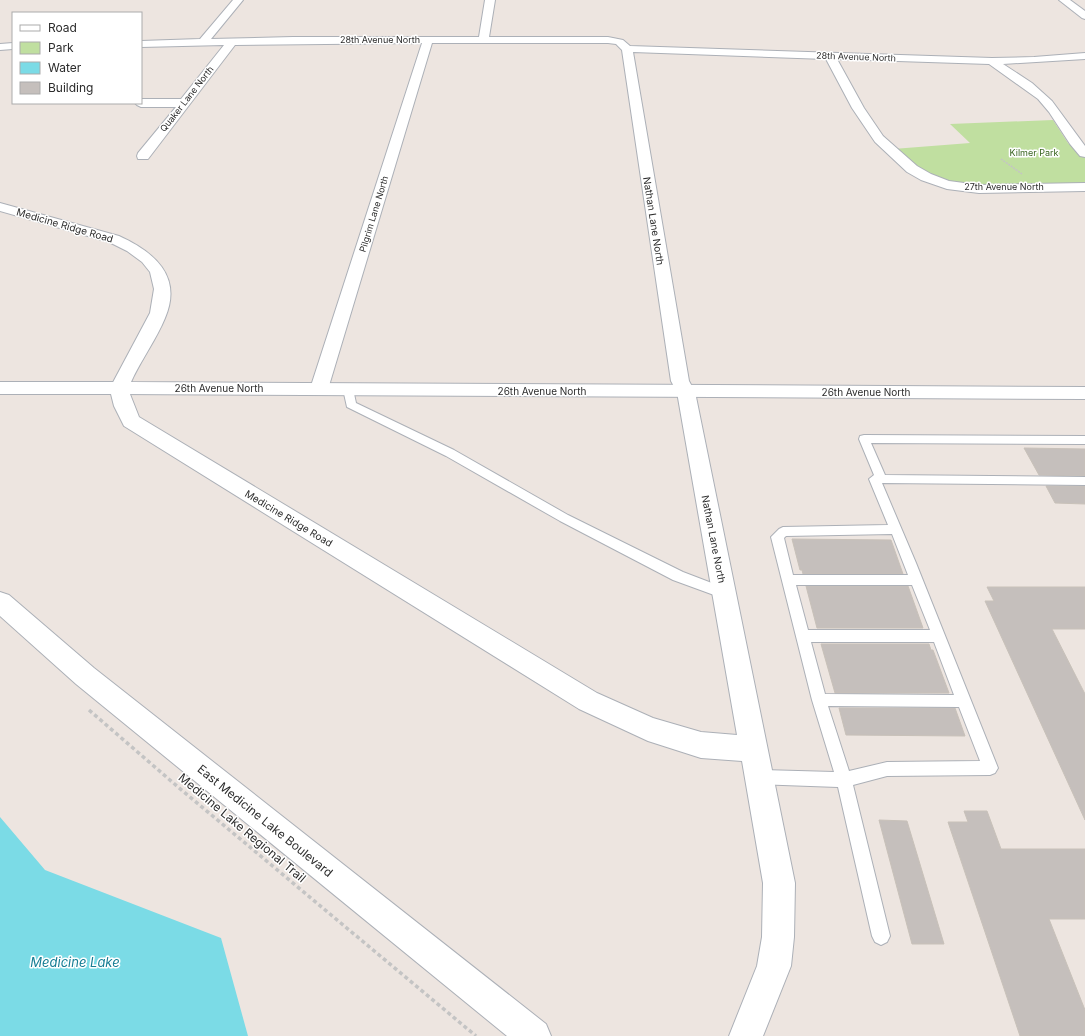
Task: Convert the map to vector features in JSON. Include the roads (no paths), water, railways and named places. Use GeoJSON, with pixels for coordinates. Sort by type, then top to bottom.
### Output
{"type":"FeatureCollection","features":[{"type":"Feature","properties":{"kind":"street"},"geometry":{"type":"LineString","coordinates":[[202,43],[238,0]]}},
{"type":"Feature","properties":{"kind":"street"},"geometry":{"type":"LineString","coordinates":[[483,40],[490,0]]}},
{"type":"Feature","properties":{"kind":"street"},"geometry":{"type":"LineString","coordinates":[[1064,0],[1085,16]]}},
{"type":"Feature","properties":{"kind":"street","name":"28th Avenue North"},"geometry":{"type":"LineString","coordinates":[[142,44],[293,40],[608,40],[623,46],[830,56],[992,61],[1034,60],[1085,56]]}},
{"type":"Feature","properties":{"kind":"street","name":"Pilgrim Lane North"},"geometry":{"type":"LineString","coordinates":[[320,389],[428,40]]}},
{"type":"Feature","properties":{"kind":"street","name":"Quaker Lane North"},"geometry":{"type":"LineString","coordinates":[[143,156],[232,42]]}},
{"type":"Feature","properties":{"kind":"street"},"geometry":{"type":"LineString","coordinates":[[0,47],[12,46]]}},
{"type":"Feature","properties":{"kind":"street","name":"Nathan Lane North"},"geometry":{"type":"LineString","coordinates":[[623,46],[680,381],[686,392],[779,883],[778,937],[774,966],[746,1036]]}},
{"type":"Feature","properties":{"kind":"street","name":"27th Avenue North"},"geometry":{"type":"LineString","coordinates":[[830,56],[858,108],[879,140],[912,169],[926,177],[947,184],[979,189],[1085,187]]}},
{"type":"Feature","properties":{"kind":"street"},"geometry":{"type":"LineString","coordinates":[[992,61],[1044,99],[1054,111],[1074,142],[1085,153]]}},
{"type":"Feature","properties":{"kind":"street"},"geometry":{"type":"LineString","coordinates":[[142,102],[184,103]]}},
{"type":"Feature","properties":{"kind":"street","name":"Medicine Ridge Road"},"geometry":{"type":"LineString","coordinates":[[0,207],[102,234],[118,240],[134,248],[151,262],[162,279],[163,294],[160,310],[126,372],[119,388],[124,406],[131,421],[588,701],[648,729],[701,745],[753,749]]}},
{"type":"Feature","properties":{"kind":"street","name":"26th Avenue North"},"geometry":{"type":"LineString","coordinates":[[0,388],[1085,393]]}},
{"type":"Feature","properties":{"kind":"street","name":"East Medicine Lake Boulevard"},"geometry":{"type":"LineString","coordinates":[[0,602],[85,676],[534,1036]]}},
{"type":"Feature","properties":{"kind":"lane"},"geometry":{"type":"LineString","coordinates":[[348,390],[351,405],[450,453],[564,518],[678,576],[725,594]]}},
{"type":"Feature","properties":{"kind":"lane"},"geometry":{"type":"LineString","coordinates":[[881,479],[864,439],[1085,440]]}},
{"type":"Feature","properties":{"kind":"lane"},"geometry":{"type":"LineString","coordinates":[[758,777],[844,780],[887,769],[990,768],[875,479],[1085,480]]}},
{"type":"Feature","properties":{"kind":"lane"},"geometry":{"type":"LineString","coordinates":[[880,936],[844,780],[819,700],[777,537],[783,532],[895,529]]}},
{"type":"Feature","properties":{"kind":"lane"},"geometry":{"type":"LineString","coordinates":[[788,580],[916,580]]}},
{"type":"Feature","properties":{"kind":"lane"},"geometry":{"type":"LineString","coordinates":[[803,636],[938,636]]}},
{"type":"Feature","properties":{"kind":"lane"},"geometry":{"type":"LineString","coordinates":[[819,700],[964,701]]}},
{"type":"Feature","properties":{"kind":"water","name":"Medicine Lake"},"geometry":{"type":"Polygon","coordinates":[[[0,817],[45,870],[221,938],[248,1036],[0,1036],[0,817]]]}},
{"type":"Feature","properties":{"kind":"park label","name":"Kilmer Park"},"geometry":{"type":"Point","coordinates":[1034,153]}}]}
